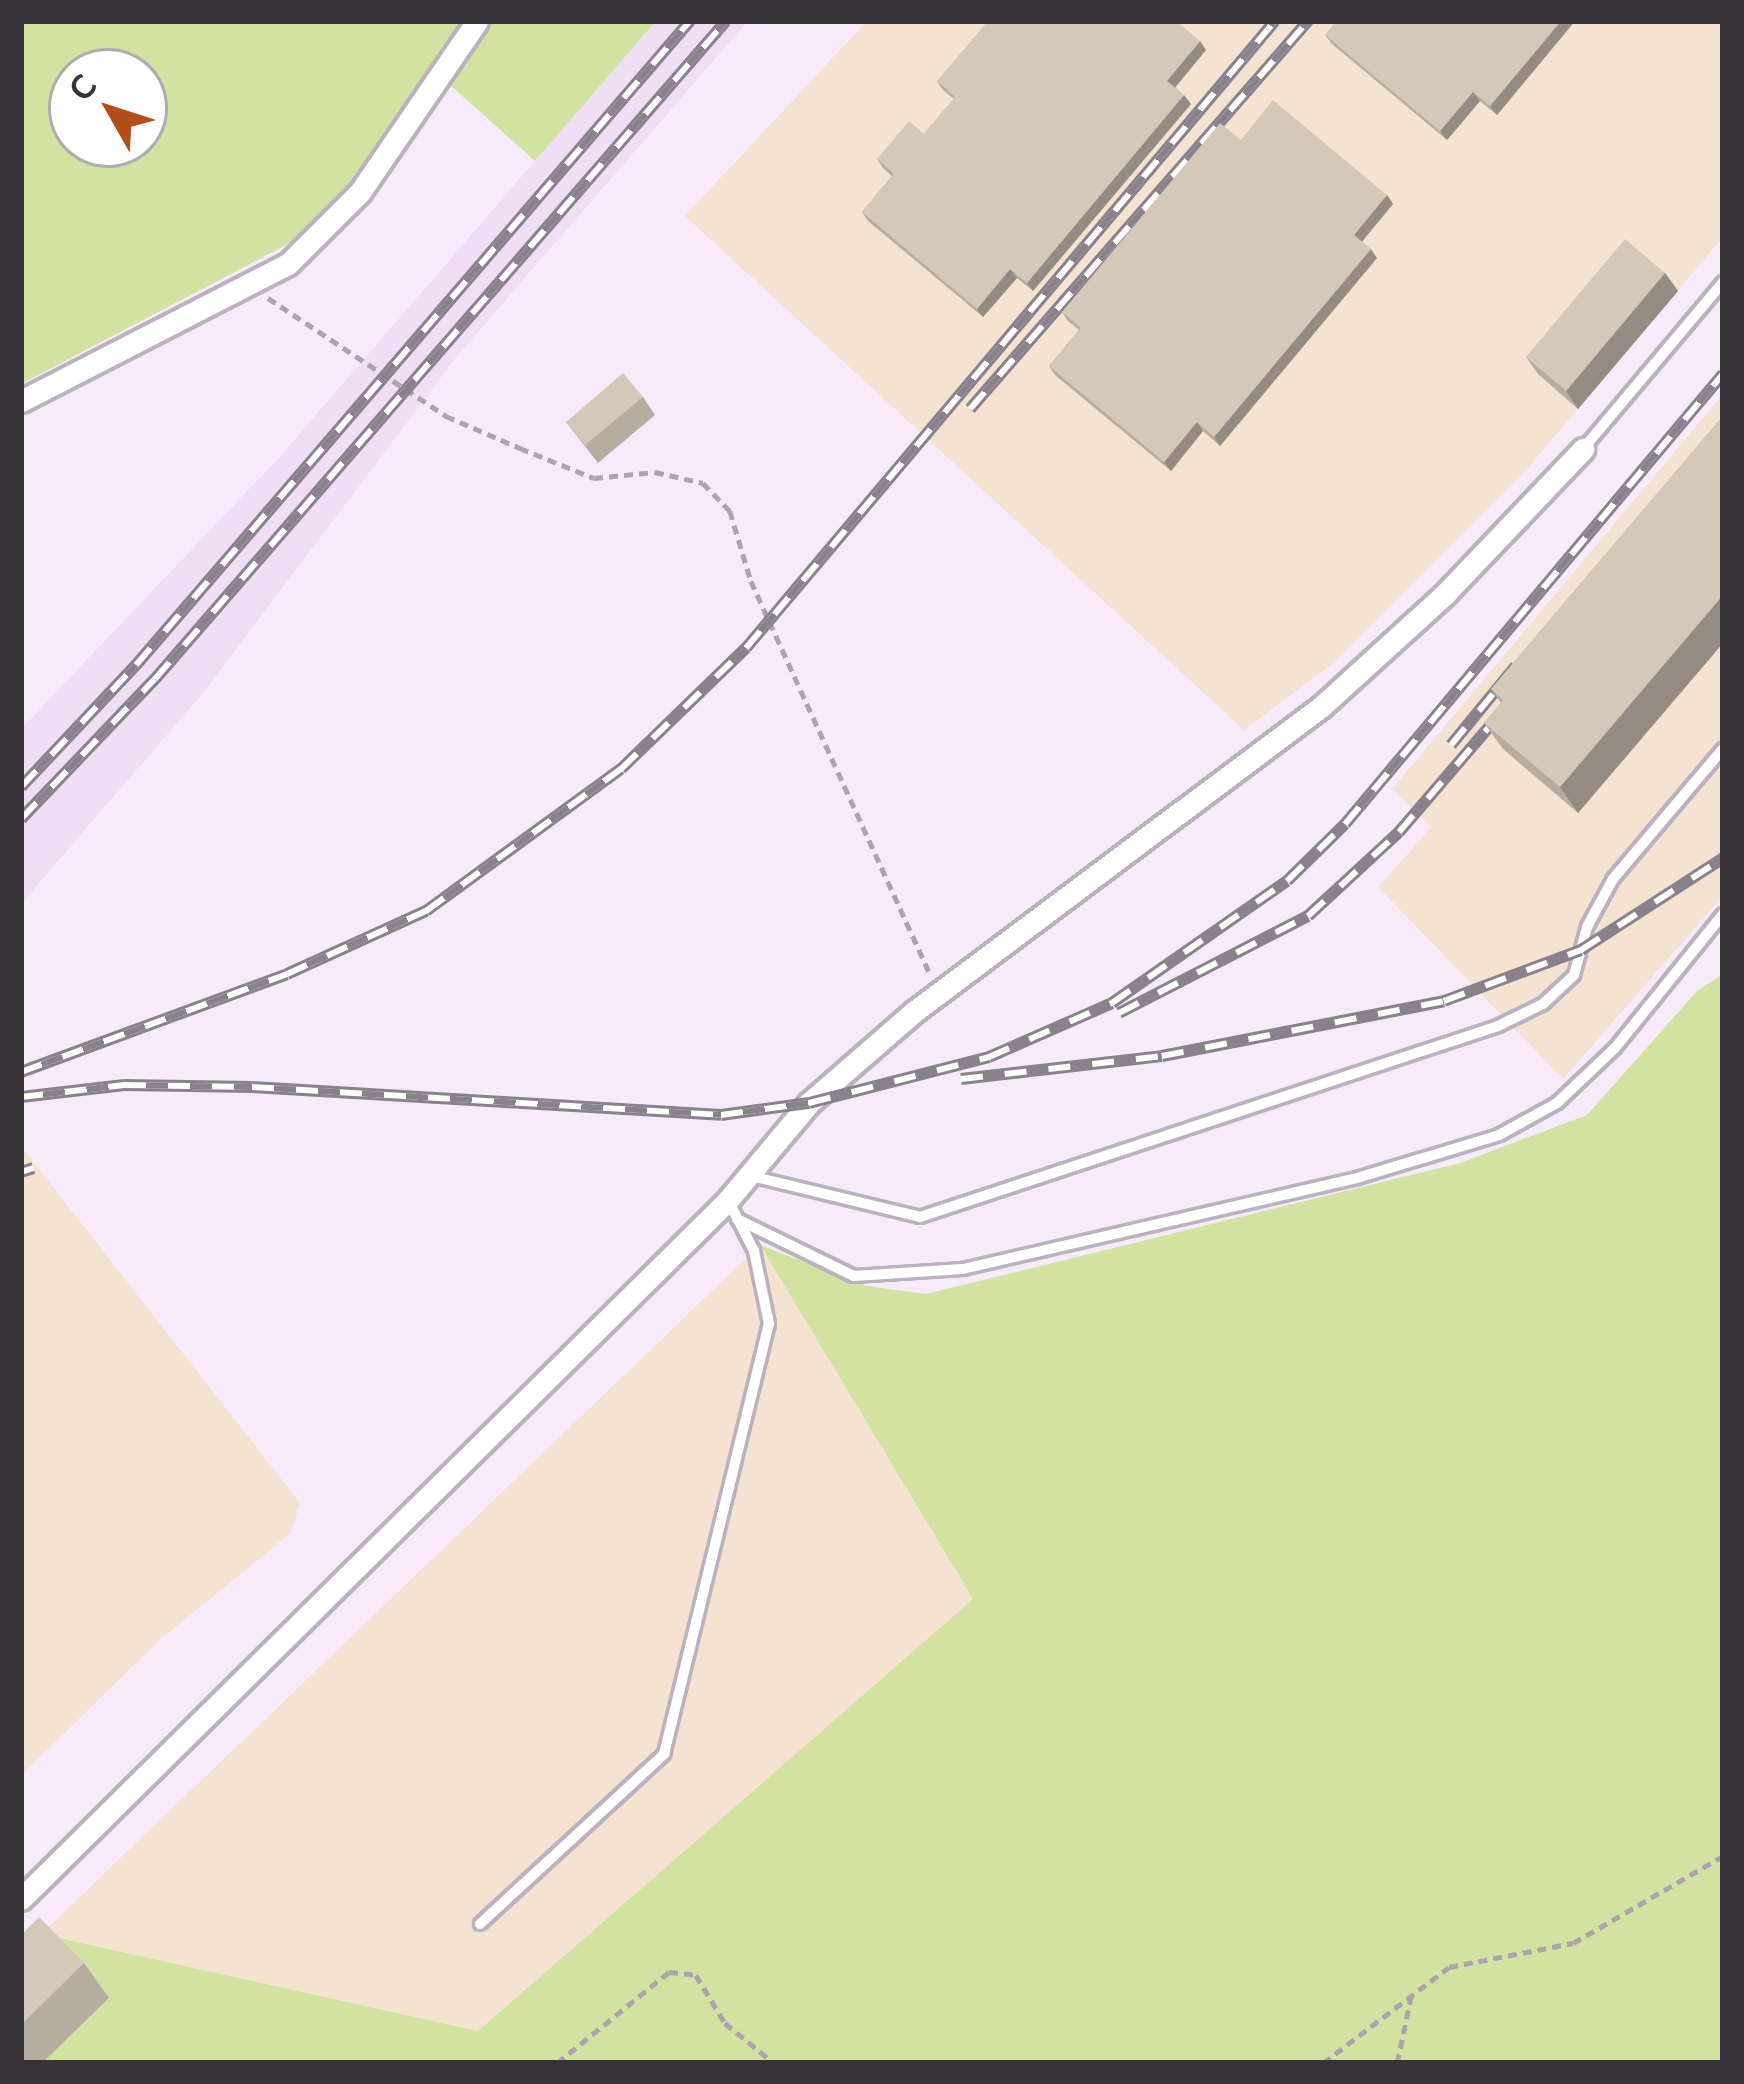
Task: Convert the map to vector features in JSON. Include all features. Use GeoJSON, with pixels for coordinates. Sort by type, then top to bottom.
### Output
{"type":"FeatureCollection","features":[{"type":"Feature","properties":{"kind":"street"},"geometry":{"type":"LineString","coordinates":[[21,401],[288,264],[360,192],[477,21]]}},
{"type":"Feature","properties":{"kind":"street"},"geometry":{"type":"LineString","coordinates":[[21,1899],[733,1210],[751,1176],[809,1103],[939,994],[1322,706],[1446,593],[1583,449]]}},
{"type":"Feature","properties":{"kind":"lane"},"geometry":{"type":"LineString","coordinates":[[1583,449],[1723,282]]}},
{"type":"Feature","properties":{"kind":"lane"},"geometry":{"type":"LineString","coordinates":[[751,1176],[920,1216],[1498,1026],[1543,1004],[1574,975],[1587,927],[1612,879],[1723,749]]}},
{"type":"Feature","properties":{"kind":"lane"},"geometry":{"type":"LineString","coordinates":[[733,1210],[854,1276],[963,1269],[1357,1178],[1499,1135],[1557,1103],[1615,1048],[1723,914]]}},
{"type":"Feature","properties":{"kind":"lane"},"geometry":{"type":"LineString","coordinates":[[480,1924],[664,1754],[770,1324],[754,1251],[733,1210]]}},
{"type":"Feature","properties":{"kind":"path"},"geometry":{"type":"LineString","coordinates":[[249,284],[465,424],[594,478],[656,472],[703,483],[730,512],[752,580],[939,994]]}},
{"type":"Feature","properties":{"kind":"path"},"geometry":{"type":"LineString","coordinates":[[1323,2063],[1449,1967],[1487,1954],[1573,1943],[1723,1856]]}},
{"type":"Feature","properties":{"kind":"path"},"geometry":{"type":"LineString","coordinates":[[557,2063],[669,1972],[696,1976],[725,2023],[774,2063]]}},
{"type":"Feature","properties":{"kind":"path"},"geometry":{"type":"LineString","coordinates":[[1397,2063],[1411,1996]]}},
{"type":"Feature","properties":{"kind":"shaded area"},"geometry":{"type":"Polygon","coordinates":[[[656,21],[748,21],[457,356],[208,687],[21,904],[21,729],[276,461],[656,21]]]}},
{"type":"Feature","properties":{"kind":"shaded area"},"geometry":{"type":"Polygon","coordinates":[[[867,21],[1723,21],[1723,237],[1527,469],[1332,664],[1244,730],[685,216],[867,21]]]}},
{"type":"Feature","properties":{"kind":"shaded area"},"geometry":{"type":"Polygon","coordinates":[[[1723,394],[1723,896],[1563,1079],[1378,887],[1432,827],[1392,789],[1723,394]]]}},
{"type":"Feature","properties":{"kind":"shaded area"},"geometry":{"type":"Polygon","coordinates":[[[21,1146],[300,1503],[291,1533],[162,1638],[21,1775],[21,1146]]]}},
{"type":"Feature","properties":{"kind":"shaded area"},"geometry":{"type":"Polygon","coordinates":[[[760,1245],[973,1599],[478,2031],[41,1934],[760,1245]]]}},
{"type":"Feature","properties":{"kind":"green space"},"geometry":{"type":"Polygon","coordinates":[[[21,21],[467,21],[332,208],[286,245],[21,384],[21,21]]]}},
{"type":"Feature","properties":{"kind":"green space"},"geometry":{"type":"Polygon","coordinates":[[[491,21],[656,21],[535,161],[449,84],[491,21]]]}},
{"type":"Feature","properties":{"kind":"green space"},"geometry":{"type":"Polygon","coordinates":[[[1723,974],[1723,2063],[21,2063],[21,1951],[41,1934],[478,2031],[973,1599],[760,1245],[867,1286],[926,1294],[1460,1163],[1587,1115],[1697,991],[1723,974]]]}},
{"type":"Feature","properties":{"kind":"building"},"geometry":{"type":"Polygon","coordinates":[[[988,21],[1176,21],[1200,41],[1167,81],[1184,95],[1027,283],[1010,269],[977,309],[862,212],[894,174],[877,159],[909,121],[924,134],[955,97],[937,81],[988,21]]]}},
{"type":"Feature","properties":{"kind":"building"},"geometry":{"type":"Polygon","coordinates":[[[1337,21],[1561,21],[1490,106],[1473,92],[1440,131],[1325,35],[1337,21]]]}},
{"type":"Feature","properties":{"kind":"building"},"geometry":{"type":"Polygon","coordinates":[[[1273,100],[1387,195],[1354,235],[1371,249],[1214,437],[1197,422],[1164,462],[1049,366],[1081,328],[1062,312],[1220,123],[1241,140],[1273,100]]]}},
{"type":"Feature","properties":{"kind":"building"},"geometry":{"type":"Polygon","coordinates":[[[1625,239],[1665,273],[1566,391],[1526,357],[1625,239]]]}},
{"type":"Feature","properties":{"kind":"building"},"geometry":{"type":"Polygon","coordinates":[[[623,373],[643,397],[585,445],[566,422],[623,373]]]}},
{"type":"Feature","properties":{"kind":"building"},"geometry":{"type":"Polygon","coordinates":[[[1723,416],[1723,595],[1560,787],[1484,723],[1503,700],[1491,689],[1723,416]]]}},
{"type":"Feature","properties":{"kind":"building"},"geometry":{"type":"Polygon","coordinates":[[[39,1917],[84,1963],[21,2025],[21,1935],[39,1917]]]}},
{"type":"Feature","properties":{"kind":"railway"},"geometry":{"type":"LineString","coordinates":[[21,787],[136,665],[690,21]]}},
{"type":"Feature","properties":{"kind":"railway"},"geometry":{"type":"LineString","coordinates":[[21,819],[155,679],[726,21]]}},
{"type":"Feature","properties":{"kind":"railway"},"geometry":{"type":"LineString","coordinates":[[21,1072],[287,974],[426,911],[621,769],[746,648],[1275,21]]}},
{"type":"Feature","properties":{"kind":"railway"},"geometry":{"type":"LineString","coordinates":[[970,409],[1308,21]]}},
{"type":"Feature","properties":{"kind":"railway"},"geometry":{"type":"LineString","coordinates":[[21,1097],[124,1085],[252,1087],[721,1115],[809,1103],[989,1057],[1112,1003],[1287,881],[1345,824],[1723,374]]}},
{"type":"Feature","properties":{"kind":"railway"},"geometry":{"type":"LineString","coordinates":[[1451,745],[1516,666]]}},
{"type":"Feature","properties":{"kind":"railway"},"geometry":{"type":"LineString","coordinates":[[1119,1013],[1308,916],[1399,832],[1508,705]]}},
{"type":"Feature","properties":{"kind":"railway"},"geometry":{"type":"LineString","coordinates":[[961,1079],[1162,1056],[1444,1001],[1581,950],[1723,858]]}},
{"type":"Feature","properties":{"kind":"railway"},"geometry":{"type":"LineString","coordinates":[[21,1172],[33,1168]]}}]}
